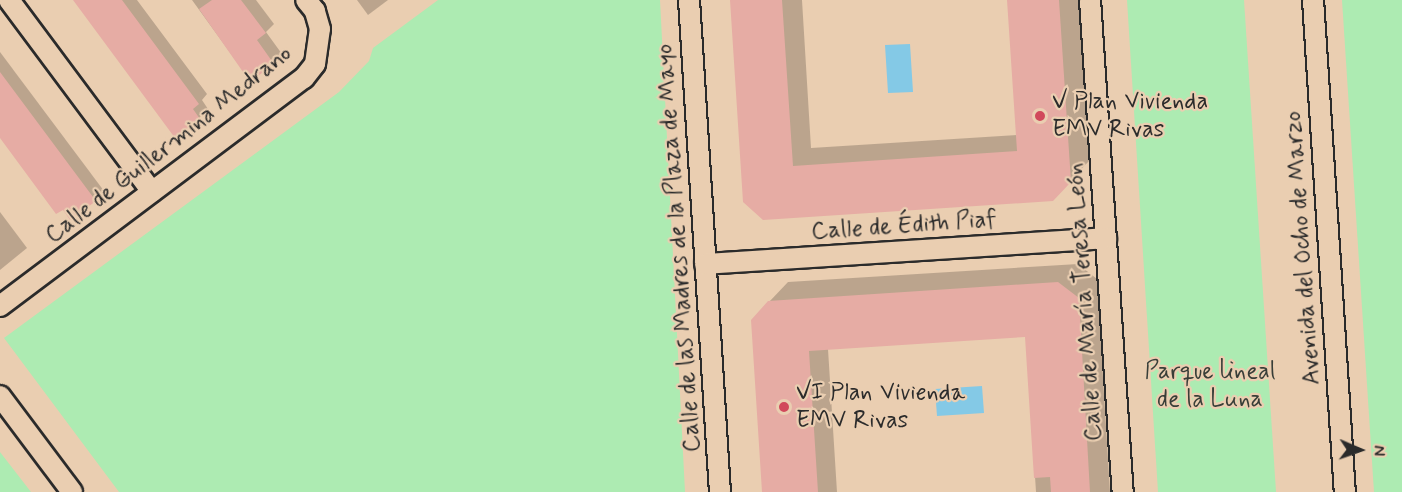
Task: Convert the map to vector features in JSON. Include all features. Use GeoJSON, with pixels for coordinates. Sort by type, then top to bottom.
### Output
{"type":"FeatureCollection","features":[{"type":"Feature","properties":{"kind":"street"},"geometry":{"type":"LineString","coordinates":[[9,0],[152,192]]}},
{"type":"Feature","properties":{"kind":"street","name":"Calle de Guillermina Medrano"},"geometry":{"type":"LineString","coordinates":[[0,306],[304,78],[315,64],[320,29],[315,11],[306,0]]}},
{"type":"Feature","properties":{"kind":"street","name":"Calle de las Madres de la Plaza de Mayo"},"geometry":{"type":"LineString","coordinates":[[689,0],[720,492]]}},
{"type":"Feature","properties":{"kind":"street","name":"Calle de María Teresa León"},"geometry":{"type":"LineString","coordinates":[[1090,0],[1123,492]]}},
{"type":"Feature","properties":{"kind":"street","name":"Avenida del Ocho de Marzo"},"geometry":{"type":"LineString","coordinates":[[1313,0],[1345,492]]}},
{"type":"Feature","properties":{"kind":"street","name":"Calle de Édith Piaf"},"geometry":{"type":"LineString","coordinates":[[705,264],[1106,238]]}},
{"type":"Feature","properties":{"kind":"street"},"geometry":{"type":"LineString","coordinates":[[0,396],[72,492]]}},
{"type":"Feature","properties":{"kind":"green space"},"geometry":{"type":"Polygon","coordinates":[[[438,0],[660,0],[685,492],[119,492],[4,338],[339,92],[369,61],[373,48],[438,0]]]}},
{"type":"Feature","properties":{"kind":"green space","name":"Parque lineal de la Luna"},"geometry":{"type":"Polygon","coordinates":[[[1127,0],[1244,0],[1276,492],[1158,492],[1127,0]]]}},
{"type":"Feature","properties":{"kind":"green space"},"geometry":{"type":"Polygon","coordinates":[[[1342,0],[1402,0],[1402,492],[1374,492],[1342,0]]]}},
{"type":"Feature","properties":{"kind":"green space"},"geometry":{"type":"Polygon","coordinates":[[[0,452],[31,492],[0,492],[0,452]]]}},
{"type":"Feature","properties":{"kind":"water"},"geometry":{"type":"Polygon","coordinates":[[[910,44],[913,92],[888,93],[885,45],[910,44]]]}},
{"type":"Feature","properties":{"kind":"water"},"geometry":{"type":"Polygon","coordinates":[[[982,386],[984,413],[937,416],[935,389],[982,386]]]}},
{"type":"Feature","properties":{"kind":"building"},"geometry":{"type":"Polygon","coordinates":[[[73,0],[122,0],[199,104],[193,109],[200,119],[175,138],[73,0]]]}},
{"type":"Feature","properties":{"kind":"building"},"geometry":{"type":"Polygon","coordinates":[[[212,0],[241,0],[266,33],[257,40],[274,64],[250,82],[199,9],[212,0]]]}},
{"type":"Feature","properties":{"kind":"building","name":"V Plan Vivienda EMV Rivas"},"geometry":{"type":"Polygon","coordinates":[[[730,0],[782,0],[793,166],[1017,151],[1007,0],[1059,0],[1071,182],[1053,201],[763,220],[743,202],[730,0]]]}},
{"type":"Feature","properties":{"kind":"building"},"geometry":{"type":"Polygon","coordinates":[[[0,72],[96,201],[70,220],[63,210],[56,214],[0,138],[0,72]]]}},
{"type":"Feature","properties":{"kind":"building","name":"VI Plan Vivienda EMV Rivas"},"geometry":{"type":"Polygon","coordinates":[[[1058,282],[1079,298],[1090,492],[1051,492],[1050,477],[1034,478],[1025,337],[809,351],[818,492],[762,492],[751,320],[768,301],[1058,282]]]}},
{"type":"Feature","properties":{"kind":"place","name":"V Plan Vivienda EMV Rivas"},"geometry":{"type":"Point","coordinates":[1040,116]}},
{"type":"Feature","properties":{"kind":"place","name":"VI Plan Vivienda EMV Rivas"},"geometry":{"type":"Point","coordinates":[784,407]}}]}
